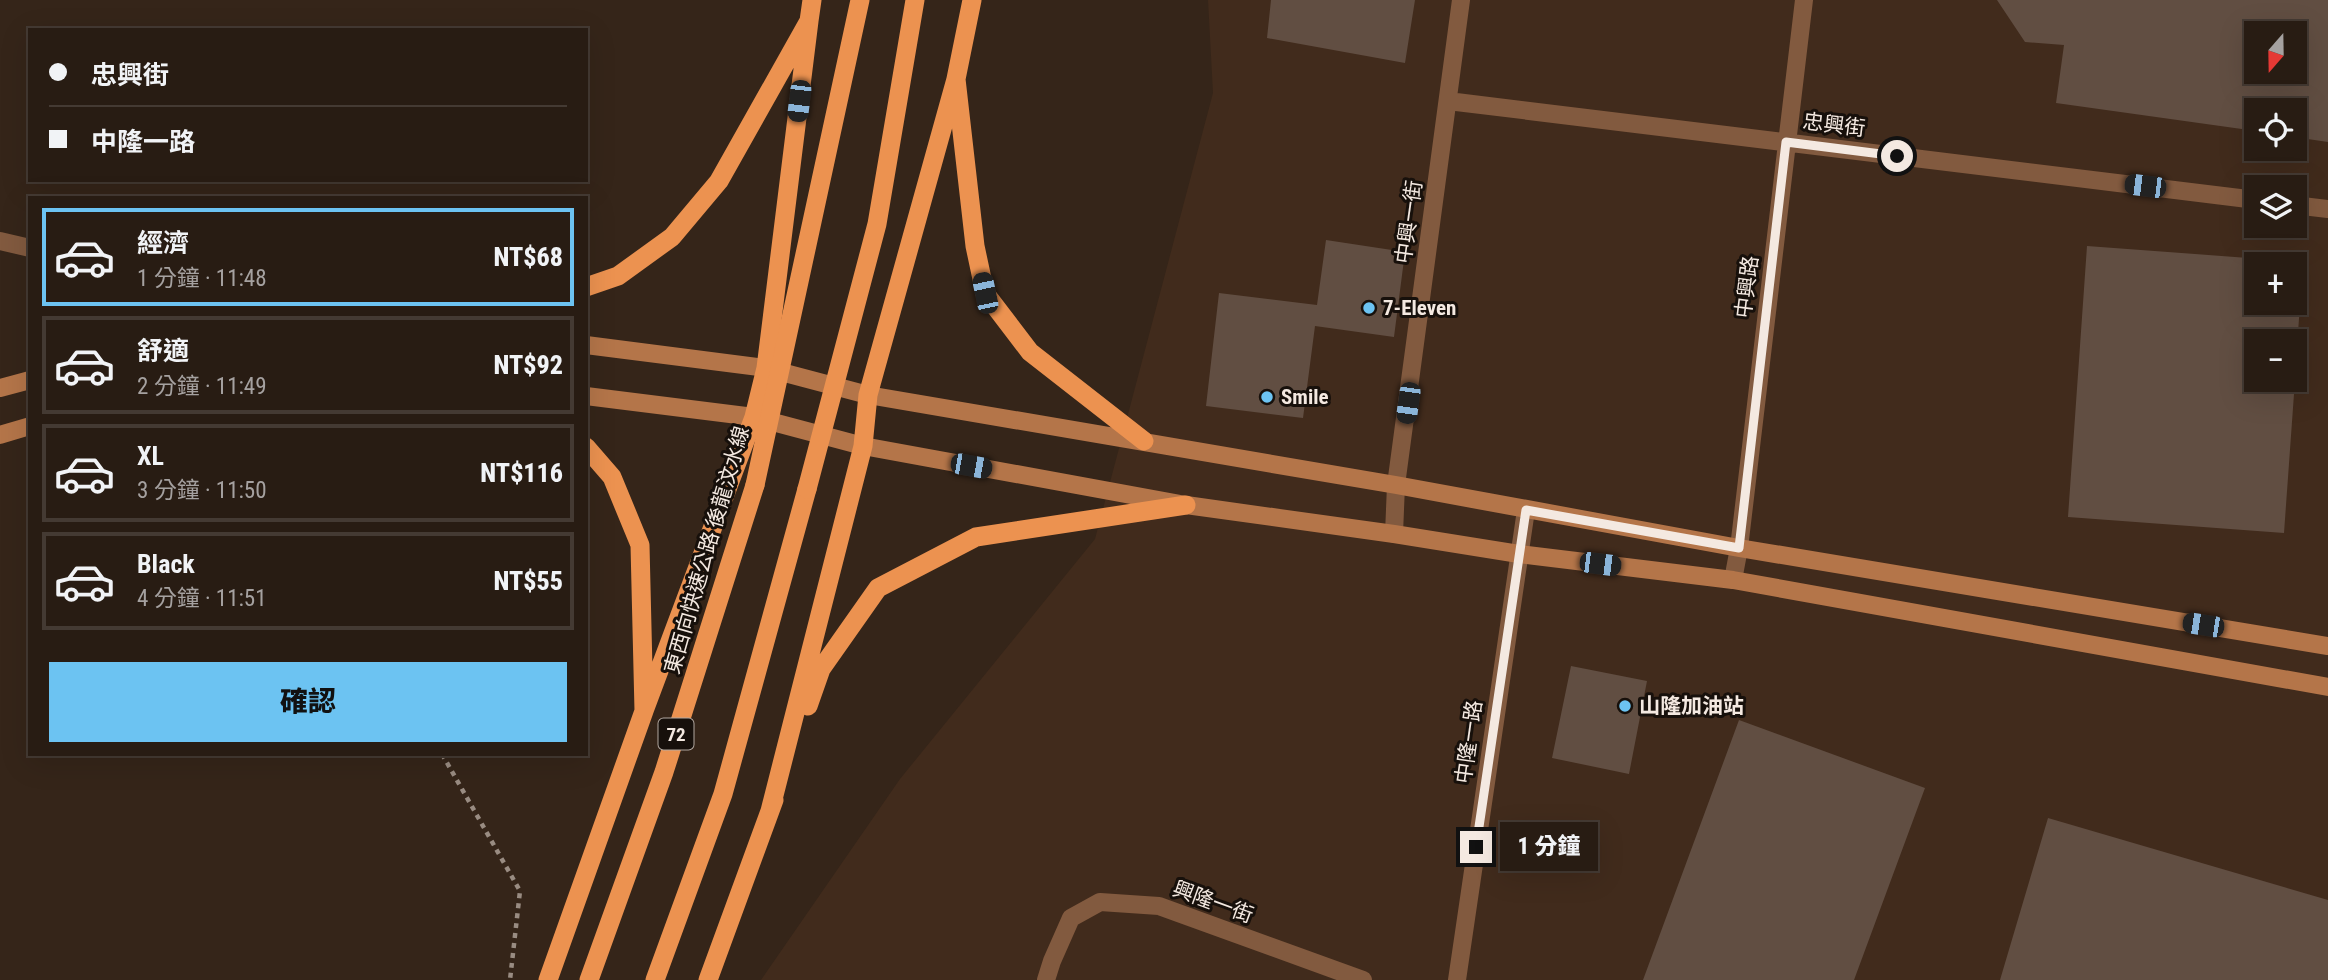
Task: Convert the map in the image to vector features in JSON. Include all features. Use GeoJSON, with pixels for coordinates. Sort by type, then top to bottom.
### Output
{"type":"FeatureCollection","features":[{"type":"Feature","properties":{"kind":"highway"},"geometry":{"type":"LineString","coordinates":[[548,980],[643,711],[754,416],[766,368],[812,0]]}},
{"type":"Feature","properties":{"kind":"highway","name":"東西向快速公路 後龍汶水線"},"geometry":{"type":"LineString","coordinates":[[589,980],[664,772],[755,485],[860,0]]}},
{"type":"Feature","properties":{"kind":"highway"},"geometry":{"type":"LineString","coordinates":[[655,980],[723,794],[807,489],[877,224],[915,0]]}},
{"type":"Feature","properties":{"kind":"highway"},"geometry":{"type":"LineString","coordinates":[[770,811],[863,446],[868,395],[956,79],[972,0]]}},
{"type":"Feature","properties":{"kind":"highway"},"geometry":{"type":"LineString","coordinates":[[588,286],[618,276],[672,237],[712,190],[808,21]]}},
{"type":"Feature","properties":{"kind":"highway"},"geometry":{"type":"LineString","coordinates":[[956,79],[975,246],[985,293],[1030,352],[1144,441]]}},
{"type":"Feature","properties":{"kind":"highway"},"geometry":{"type":"LineString","coordinates":[[588,449],[612,477],[640,545],[643,711]]}},
{"type":"Feature","properties":{"kind":"highway"},"geometry":{"type":"LineString","coordinates":[[708,980],[821,669],[878,588],[976,537],[1186,505]]}},
{"type":"Feature","properties":{"kind":"main road"},"geometry":{"type":"LineString","coordinates":[[588,345],[766,368],[868,395],[1396,485],[1739,548],[2328,646]]}},
{"type":"Feature","properties":{"kind":"main road"},"geometry":{"type":"LineString","coordinates":[[0,388],[28,381]]}},
{"type":"Feature","properties":{"kind":"main road"},"geometry":{"type":"LineString","coordinates":[[588,396],[754,416],[863,446],[1186,505],[1519,554],[1733,580],[2328,687]]}},
{"type":"Feature","properties":{"kind":"main road"},"geometry":{"type":"LineString","coordinates":[[0,435],[28,427]]}},
{"type":"Feature","properties":{"kind":"street","name":"中興一街"},"geometry":{"type":"LineString","coordinates":[[1394,534],[1396,485],[1461,0]]}},
{"type":"Feature","properties":{"kind":"street","name":"中興路"},"geometry":{"type":"LineString","coordinates":[[1733,580],[1804,0]]}},
{"type":"Feature","properties":{"kind":"street","name":"忠興街"},"geometry":{"type":"LineString","coordinates":[[1448,102],[2244,199]]}},
{"type":"Feature","properties":{"kind":"street"},"geometry":{"type":"LineString","coordinates":[[2307,207],[2328,209]]}},
{"type":"Feature","properties":{"kind":"street"},"geometry":{"type":"LineString","coordinates":[[0,241],[28,248]]}},
{"type":"Feature","properties":{"kind":"street","name":"中隆一路"},"geometry":{"type":"LineString","coordinates":[[1457,980],[1526,510]]}},
{"type":"Feature","properties":{"kind":"street","name":"興隆一街"},"geometry":{"type":"LineString","coordinates":[[1046,980],[1071,918],[1100,902],[1159,906],[1363,980]]}},
{"type":"Feature","properties":{"kind":"path"},"geometry":{"type":"LineString","coordinates":[[443,756],[520,891],[510,980]]}},
{"type":"Feature","properties":{"kind":"shaded area"},"geometry":{"type":"Polygon","coordinates":[[[1208,0],[2328,0],[2328,980],[761,980],[900,779],[1095,539],[1213,93],[1208,0]]]}},
{"type":"Feature","properties":{"kind":"building"},"geometry":{"type":"Polygon","coordinates":[[[1271,0],[1415,0],[1405,63],[1267,38],[1271,0]]]}},
{"type":"Feature","properties":{"kind":"building"},"geometry":{"type":"Polygon","coordinates":[[[1997,0],[2328,0],[2328,142],[2307,139],[2307,98],[2244,98],[2244,129],[2056,103],[2064,45],[2025,42],[1997,0]]]}},
{"type":"Feature","properties":{"kind":"building"},"geometry":{"type":"Polygon","coordinates":[[[1326,240],[1405,252],[1394,337],[1315,326],[1303,418],[1206,406],[1219,293],[1317,305],[1326,240]]]}},
{"type":"Feature","properties":{"kind":"building"},"geometry":{"type":"Polygon","coordinates":[[[2087,246],[2244,258],[2244,315],[2299,315],[2298,329],[2244,329],[2244,392],[2294,392],[2284,533],[2068,517],[2087,246]]]}},
{"type":"Feature","properties":{"kind":"building"},"geometry":{"type":"Polygon","coordinates":[[[1571,666],[1647,681],[1629,774],[1552,758],[1571,666]]]}},
{"type":"Feature","properties":{"kind":"building"},"geometry":{"type":"Polygon","coordinates":[[[1739,720],[1925,788],[1854,980],[1643,980],[1739,720]]]}},
{"type":"Feature","properties":{"kind":"building"},"geometry":{"type":"Polygon","coordinates":[[[2048,818],[2328,900],[2328,980],[2000,980],[2048,818]]]}},
{"type":"Feature","properties":{"kind":"place","name":"7-Eleven"},"geometry":{"type":"Point","coordinates":[1369,308]}},
{"type":"Feature","properties":{"kind":"place","name":"Smile"},"geometry":{"type":"Point","coordinates":[1267,397]}},
{"type":"Feature","properties":{"kind":"place","name":"山隆加油站"},"geometry":{"type":"Point","coordinates":[1625,706]}},
{"type":"Feature","properties":{"kind":"route"},"geometry":{"type":"LineString","coordinates":[[1476,847],[1526,510],[1739,548],[1786,142],[1897,156]]}}]}
